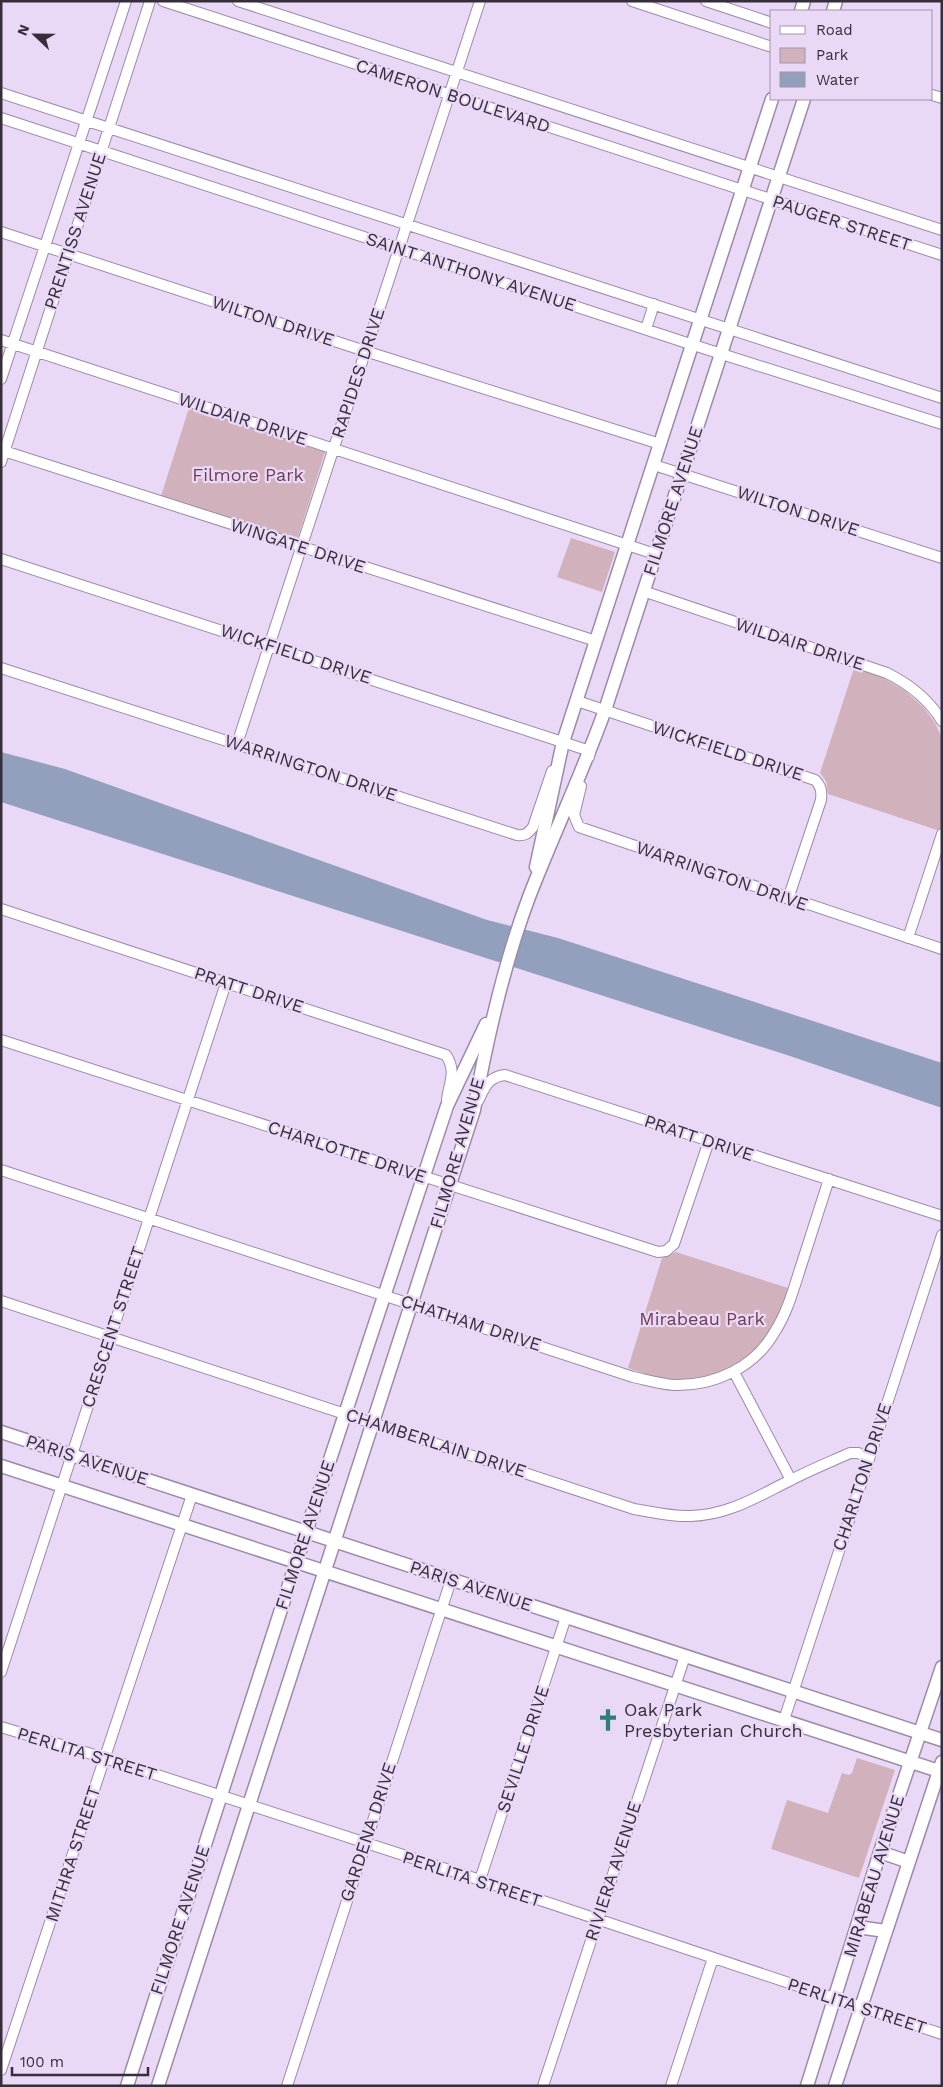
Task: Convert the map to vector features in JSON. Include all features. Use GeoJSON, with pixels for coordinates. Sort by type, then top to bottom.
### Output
{"type":"FeatureCollection","features":[{"type":"Feature","properties":{"kind":"street","name":"PRENTISS AVENUE"},"geometry":{"type":"LineString","coordinates":[[1,380],[126,1]]}},
{"type":"Feature","properties":{"kind":"street","name":"PRENTISS AVENUE"},"geometry":{"type":"LineString","coordinates":[[1,462],[150,1]]}},
{"type":"Feature","properties":{"kind":"street","name":"CAMERON BOULEVARD"},"geometry":{"type":"LineString","coordinates":[[163,1],[743,190]]}},
{"type":"Feature","properties":{"kind":"street","name":"CAMERON BOULEVARD"},"geometry":{"type":"LineString","coordinates":[[238,1],[750,168]]}},
{"type":"Feature","properties":{"kind":"street","name":"RAPIDES DRIVE"},"geometry":{"type":"LineString","coordinates":[[237,744],[480,1]]}},
{"type":"Feature","properties":{"kind":"street"},"geometry":{"type":"LineString","coordinates":[[632,1],[770,46]]}},
{"type":"Feature","properties":{"kind":"street"},"geometry":{"type":"LineString","coordinates":[[706,1],[770,22]]}},
{"type":"Feature","properties":{"kind":"street","name":"SAINT ANTHONY AVENUE"},"geometry":{"type":"LineString","coordinates":[[1,93],[942,398]]}},
{"type":"Feature","properties":{"kind":"street","name":"FILMORE AVENUE"},"geometry":{"type":"LineString","coordinates":[[529,898],[563,742],[772,100]]}},
{"type":"Feature","properties":{"kind":"street","name":"FILMORE AVENUE"},"geometry":{"type":"LineString","coordinates":[[158,2086],[474,1110],[500,990],[529,898],[605,710],[804,100]]}},
{"type":"Feature","properties":{"kind":"street","name":"SAINT ANTHONY AVENUE"},"geometry":{"type":"LineString","coordinates":[[1,118],[79,142],[693,345],[942,424]]}},
{"type":"Feature","properties":{"kind":"street","name":"PAUGER STREET"},"geometry":{"type":"LineString","coordinates":[[750,168],[942,230]]}},
{"type":"Feature","properties":{"kind":"street","name":"PAUGER STREET"},"geometry":{"type":"LineString","coordinates":[[743,190],[942,255]]}},
{"type":"Feature","properties":{"kind":"street","name":"WILTON DRIVE"},"geometry":{"type":"LineString","coordinates":[[1,232],[365,351],[660,444]]}},
{"type":"Feature","properties":{"kind":"street"},"geometry":{"type":"LineString","coordinates":[[646,329],[654,304]]}},
{"type":"Feature","properties":{"kind":"street","name":"WILDAIR DRIVE"},"geometry":{"type":"LineString","coordinates":[[1,340],[655,554]]}},
{"type":"Feature","properties":{"kind":"street","name":"WINGATE DRIVE"},"geometry":{"type":"LineString","coordinates":[[3,451],[596,641]]}},
{"type":"Feature","properties":{"kind":"street","name":"WILTON DRIVE"},"geometry":{"type":"LineString","coordinates":[[654,465],[942,558]]}},
{"type":"Feature","properties":{"kind":"street","name":"WICKFIELD DRIVE"},"geometry":{"type":"LineString","coordinates":[[1,558],[590,751]]}},
{"type":"Feature","properties":{"kind":"street","name":"WILDAIR DRIVE"},"geometry":{"type":"LineString","coordinates":[[643,591],[887,673],[911,688],[939,710],[942,721]]}},
{"type":"Feature","properties":{"kind":"street","name":"WARRINGTON DRIVE"},"geometry":{"type":"LineString","coordinates":[[1,668],[517,836],[524,836],[533,826],[563,742]]}},
{"type":"Feature","properties":{"kind":"street","name":"WICKFIELD DRIVE"},"geometry":{"type":"LineString","coordinates":[[577,701],[815,780],[820,784],[821,800],[788,899]]}},
{"type":"Feature","properties":{"kind":"street","name":"WARRINGTON DRIVE"},"geometry":{"type":"LineString","coordinates":[[590,751],[575,805],[574,815],[579,828],[942,949]]}},
{"type":"Feature","properties":{"kind":"street"},"geometry":{"type":"LineString","coordinates":[[908,938],[942,834]]}},
{"type":"Feature","properties":{"kind":"street","name":"PRATT DRIVE"},"geometry":{"type":"LineString","coordinates":[[1,909],[446,1055],[452,1063],[453,1071],[446,1106]]}},
{"type":"Feature","properties":{"kind":"street","name":"CRESCENT STREET"},"geometry":{"type":"LineString","coordinates":[[1,1672],[226,983]]}},
{"type":"Feature","properties":{"kind":"street","name":"FILMORE AVENUE"},"geometry":{"type":"LineString","coordinates":[[127,2086],[296,1561],[446,1106],[476,1046],[500,990]]}},
{"type":"Feature","properties":{"kind":"street","name":"CHARLOTTE DRIVE"},"geometry":{"type":"LineString","coordinates":[[1,1040],[658,1252],[666,1251],[674,1244],[680,1231],[709,1141]]}},
{"type":"Feature","properties":{"kind":"street","name":"PRATT DRIVE"},"geometry":{"type":"LineString","coordinates":[[474,1110],[489,1080],[495,1076],[505,1076],[942,1216]]}},
{"type":"Feature","properties":{"kind":"street","name":"CHATHAM DRIVE"},"geometry":{"type":"LineString","coordinates":[[1,1170],[633,1376],[675,1385],[694,1384],[734,1372],[751,1360],[763,1348],[781,1322],[790,1300],[829,1179]]}},
{"type":"Feature","properties":{"kind":"street","name":"CHARLTON DRIVE"},"geometry":{"type":"LineString","coordinates":[[784,1720],[942,1234]]}},
{"type":"Feature","properties":{"kind":"street","name":"CHAMBERLAIN DRIVE"},"geometry":{"type":"LineString","coordinates":[[1,1301],[634,1509],[661,1514],[691,1516],[717,1513],[745,1505],[792,1480],[850,1453],[858,1453],[869,1457]]}},
{"type":"Feature","properties":{"kind":"street"},"geometry":{"type":"LineString","coordinates":[[734,1372],[792,1480]]}},
{"type":"Feature","properties":{"kind":"street","name":"PARIS AVENUE"},"geometry":{"type":"LineString","coordinates":[[1,1432],[942,1740]]}},
{"type":"Feature","properties":{"kind":"street","name":"PARIS AVENUE"},"geometry":{"type":"LineString","coordinates":[[1,1466],[910,1761],[941,1768]]}},
{"type":"Feature","properties":{"kind":"street","name":"MITHRA STREET"},"geometry":{"type":"LineString","coordinates":[[1,2070],[192,1495]]}},
{"type":"Feature","properties":{"kind":"street","name":"GARDENA DRIVE"},"geometry":{"type":"LineString","coordinates":[[287,2086],[451,1580]]}},
{"type":"Feature","properties":{"kind":"street","name":"SEVILLE DRIVE"},"geometry":{"type":"LineString","coordinates":[[480,1880],[566,1617]]}},
{"type":"Feature","properties":{"kind":"street","name":"RIVIERA AVENUE"},"geometry":{"type":"LineString","coordinates":[[543,2086],[684,1656]]}},
{"type":"Feature","properties":{"kind":"street","name":"MIRABEAU AVENUE"},"geometry":{"type":"LineString","coordinates":[[807,2086],[880,1852],[942,1666]]}},
{"type":"Feature","properties":{"kind":"street","name":"PERLITA STREET"},"geometry":{"type":"LineString","coordinates":[[1,1727],[105,1758],[364,1844],[480,1880],[835,2000],[942,2034]]}},
{"type":"Feature","properties":{"kind":"street","name":"MIRABEAU AVENUE"},"geometry":{"type":"LineString","coordinates":[[835,2086],[941,1768]]}},
{"type":"Feature","properties":{"kind":"street"},"geometry":{"type":"LineString","coordinates":[[880,1852],[909,1862]]}},
{"type":"Feature","properties":{"kind":"street"},"geometry":{"type":"LineString","coordinates":[[857,1927],[886,1930]]}},
{"type":"Feature","properties":{"kind":"street"},"geometry":{"type":"LineString","coordinates":[[671,2086],[713,1958]]}},
{"type":"Feature","properties":{"kind":"green space","name":"Filmore Park"},"geometry":{"type":"Polygon","coordinates":[[[189,408],[325,452],[297,540],[161,496],[189,408]]]}},
{"type":"Feature","properties":{"kind":"green space"},"geometry":{"type":"Polygon","coordinates":[[[571,538],[615,552],[602,592],[557,577],[571,538]]]}},
{"type":"Feature","properties":{"kind":"green space"},"geometry":{"type":"Polygon","coordinates":[[[854,668],[880,676],[904,690],[924,708],[935,723],[942,738],[942,824],[940,831],[828,794],[826,781],[820,773],[854,668]]]}},
{"type":"Feature","properties":{"kind":"green space","name":"Mirabeau Park"},"geometry":{"type":"Polygon","coordinates":[[[676,1252],[788,1288],[778,1317],[759,1345],[733,1365],[702,1377],[668,1379],[628,1368],[662,1258],[676,1252]]]}},
{"type":"Feature","properties":{"kind":"green space"},"geometry":{"type":"Polygon","coordinates":[[[857,1758],[895,1770],[859,1878],[771,1849],[787,1800],[828,1813],[842,1773],[849,1775],[852,1773],[857,1758]]]}},
{"type":"Feature","properties":{"kind":"water"},"geometry":{"type":"Polygon","coordinates":[[[1,752],[65,769],[487,920],[558,938],[942,1063],[942,1108],[790,1056],[1,802],[1,752]]]}},
{"type":"Feature","properties":{"kind":"place","name":"Oak Park Presbyterian Church"},"geometry":{"type":"Point","coordinates":[608,1720]}}]}
